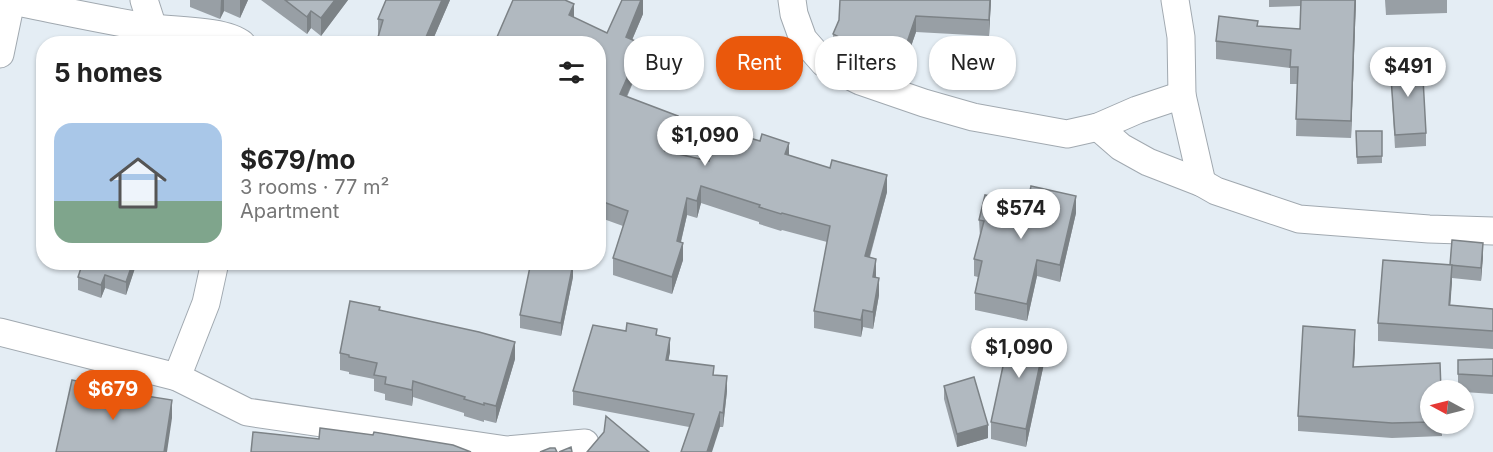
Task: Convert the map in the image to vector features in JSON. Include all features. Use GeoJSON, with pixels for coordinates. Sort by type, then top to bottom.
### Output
{"type":"FeatureCollection","features":[{"type":"Feature","properties":{"kind":"street"},"geometry":{"type":"LineString","coordinates":[[94,17],[123,0]]}},
{"type":"Feature","properties":{"kind":"street"},"geometry":{"type":"LineString","coordinates":[[144,0],[153,28]]}},
{"type":"Feature","properties":{"kind":"street"},"geometry":{"type":"LineString","coordinates":[[792,0],[794,14],[803,39],[824,63],[860,81],[973,117],[1066,134],[1098,127],[1137,110],[1182,95]]}},
{"type":"Feature","properties":{"kind":"street"},"geometry":{"type":"LineString","coordinates":[[1175,0],[1181,37],[1182,95],[1202,183]]}},
{"type":"Feature","properties":{"kind":"street"},"geometry":{"type":"LineString","coordinates":[[0,54],[8,1],[153,28],[221,36]]}},
{"type":"Feature","properties":{"kind":"street"},"geometry":{"type":"LineString","coordinates":[[1098,127],[1121,147],[1148,162],[1202,183],[1216,191],[1299,219],[1429,229],[1493,231]]}},
{"type":"Feature","properties":{"kind":"street"},"geometry":{"type":"LineString","coordinates":[[177,377],[206,303],[213,270]]}},
{"type":"Feature","properties":{"kind":"street"},"geometry":{"type":"LineString","coordinates":[[0,332],[177,377],[247,412],[507,450],[585,444]]}},
{"type":"Feature","properties":{"kind":"building"},"geometry":{"type":"Polygon","coordinates":[[[285,0],[335,0],[321,18],[311,11],[307,17],[285,0]]]}},
{"type":"Feature","properties":{"kind":"building"},"geometry":{"type":"Polygon","coordinates":[[[386,0],[442,0],[426,36],[378,36],[383,20],[378,19],[386,0]]]}},
{"type":"Feature","properties":{"kind":"building"},"geometry":{"type":"Polygon","coordinates":[[[513,0],[565,0],[574,4],[569,15],[607,33],[622,0],[641,0],[626,36],[624,36],[624,85],[620,94],[678,116],[665,151],[709,161],[719,129],[760,141],[762,134],[789,143],[785,154],[830,168],[832,160],[887,175],[865,256],[876,259],[873,277],[879,278],[873,312],[863,310],[861,320],[814,311],[830,226],[781,214],[701,186],[697,201],[687,198],[677,241],[683,243],[672,277],[613,258],[628,211],[606,203],[606,36],[497,36],[513,0]]]}},
{"type":"Feature","properties":{"kind":"building"},"geometry":{"type":"Polygon","coordinates":[[[840,0],[990,0],[989,20],[916,16],[909,36],[837,36],[833,34],[839,20],[840,0]]]}},
{"type":"Feature","properties":{"kind":"building"},"geometry":{"type":"Polygon","coordinates":[[[1301,0],[1355,0],[1351,121],[1296,119],[1298,67],[1290,67],[1291,50],[1216,41],[1219,16],[1258,21],[1257,26],[1300,29],[1301,0]]]}},
{"type":"Feature","properties":{"kind":"building"},"geometry":{"type":"Polygon","coordinates":[[[1422,60],[1426,133],[1395,135],[1390,63],[1422,60]]]}},
{"type":"Feature","properties":{"kind":"building"},"geometry":{"type":"Polygon","coordinates":[[[1356,131],[1382,131],[1382,156],[1357,157],[1356,131]]]}},
{"type":"Feature","properties":{"kind":"building"},"geometry":{"type":"Polygon","coordinates":[[[1031,186],[1076,196],[1060,265],[1037,260],[1027,304],[975,293],[982,261],[974,259],[984,221],[979,220],[985,195],[1010,200],[1012,192],[1029,196],[1031,186]]]}},
{"type":"Feature","properties":{"kind":"building"},"geometry":{"type":"Polygon","coordinates":[[[1452,240],[1483,243],[1481,268],[1450,265],[1452,240]]]}},
{"type":"Feature","properties":{"kind":"building"},"geometry":{"type":"Polygon","coordinates":[[[1383,260],[1452,265],[1449,305],[1493,309],[1493,331],[1378,323],[1383,260]]]}},
{"type":"Feature","properties":{"kind":"building"},"geometry":{"type":"Polygon","coordinates":[[[80,270],[130,270],[126,282],[105,275],[101,285],[78,277],[80,270]]]}},
{"type":"Feature","properties":{"kind":"building"},"geometry":{"type":"Polygon","coordinates":[[[529,270],[572,270],[561,323],[520,315],[529,270]]]}},
{"type":"Feature","properties":{"kind":"building"},"geometry":{"type":"Polygon","coordinates":[[[350,301],[515,342],[496,406],[464,399],[465,397],[413,381],[412,390],[385,384],[386,377],[374,375],[377,363],[340,353],[350,301]]]}},
{"type":"Feature","properties":{"kind":"building"},"geometry":{"type":"Polygon","coordinates":[[[627,323],[657,329],[656,335],[670,338],[666,360],[714,366],[713,375],[727,376],[723,413],[720,412],[707,452],[681,452],[694,414],[573,391],[593,325],[626,331],[627,323]]]}},
{"type":"Feature","properties":{"kind":"building"},"geometry":{"type":"Polygon","coordinates":[[[1303,326],[1355,330],[1353,367],[1440,363],[1441,380],[1420,380],[1420,422],[1392,423],[1298,416],[1303,326]]]}},
{"type":"Feature","properties":{"kind":"building"},"geometry":{"type":"Polygon","coordinates":[[[1011,329],[1046,336],[1026,429],[991,422],[1011,329]]]}},
{"type":"Feature","properties":{"kind":"building"},"geometry":{"type":"Polygon","coordinates":[[[1493,359],[1493,376],[1458,374],[1458,360],[1493,359]]]}},
{"type":"Feature","properties":{"kind":"building"},"geometry":{"type":"Polygon","coordinates":[[[974,377],[988,425],[957,434],[944,386],[974,377]]]}},
{"type":"Feature","properties":{"kind":"building"},"geometry":{"type":"Polygon","coordinates":[[[72,380],[116,389],[115,391],[172,400],[164,452],[56,452],[72,380]]]}},
{"type":"Feature","properties":{"kind":"building"},"geometry":{"type":"Polygon","coordinates":[[[606,416],[649,452],[587,452],[604,432],[606,416]]]}},
{"type":"Feature","properties":{"kind":"building"},"geometry":{"type":"Polygon","coordinates":[[[320,428],[373,435],[374,432],[453,445],[471,452],[251,452],[253,432],[319,439],[320,428]]]}},
{"type":"Feature","properties":{"kind":"building"},"geometry":{"type":"Polygon","coordinates":[[[571,447],[572,452],[559,452],[571,447]]]}},
{"type":"Feature","properties":{"kind":"building"},"geometry":{"type":"Polygon","coordinates":[[[555,448],[557,452],[540,452],[555,448]]]}}]}
